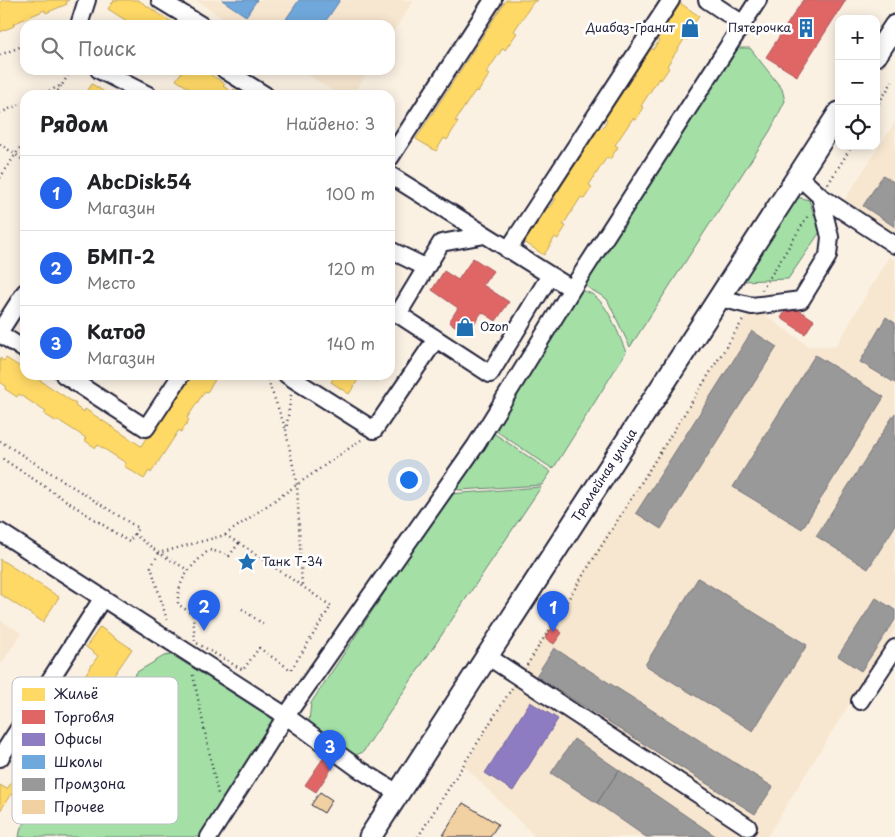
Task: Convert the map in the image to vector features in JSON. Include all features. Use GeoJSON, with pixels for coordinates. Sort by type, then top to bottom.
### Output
{"type":"FeatureCollection","features":[{"type":"Feature","properties":{"kind":"main road"},"geometry":{"type":"LineString","coordinates":[[880,49],[895,26]]}},
{"type":"Feature","properties":{"kind":"main road","name":"Троллейная улица"},"geometry":{"type":"LineString","coordinates":[[370,837],[835,119]]}},
{"type":"Feature","properties":{"kind":"street"},"geometry":{"type":"LineString","coordinates":[[81,20],[87,0]]}},
{"type":"Feature","properties":{"kind":"street"},"geometry":{"type":"LineString","coordinates":[[160,0],[193,20]]}},
{"type":"Feature","properties":{"kind":"street"},"geometry":{"type":"LineString","coordinates":[[395,150],[493,0]]}},
{"type":"Feature","properties":{"kind":"street"},"geometry":{"type":"LineString","coordinates":[[508,250],[671,0]]}},
{"type":"Feature","properties":{"kind":"street"},"geometry":{"type":"LineString","coordinates":[[707,0],[743,24]]}},
{"type":"Feature","properties":{"kind":"street"},"geometry":{"type":"LineString","coordinates":[[209,837],[286,716],[476,445],[572,289],[758,0]]}},
{"type":"Feature","properties":{"kind":"street"},"geometry":{"type":"LineString","coordinates":[[110,75],[138,90]]}},
{"type":"Feature","properties":{"kind":"street"},"geometry":{"type":"LineString","coordinates":[[233,75],[257,90]]}},
{"type":"Feature","properties":{"kind":"street"},"geometry":{"type":"LineString","coordinates":[[798,176],[820,196],[895,245]]}},
{"type":"Feature","properties":{"kind":"street"},"geometry":{"type":"LineString","coordinates":[[395,178],[549,277],[572,289]]}},
{"type":"Feature","properties":{"kind":"street"},"geometry":{"type":"LineString","coordinates":[[720,298],[752,306],[801,300],[828,256],[830,237],[820,196]]}},
{"type":"Feature","properties":{"kind":"street"},"geometry":{"type":"LineString","coordinates":[[395,313],[441,244],[485,235]]}},
{"type":"Feature","properties":{"kind":"street"},"geometry":{"type":"LineString","coordinates":[[395,252],[425,267]]}},
{"type":"Feature","properties":{"kind":"street"},"geometry":{"type":"LineString","coordinates":[[395,316],[436,339],[490,374],[549,277]]}},
{"type":"Feature","properties":{"kind":"street"},"geometry":{"type":"LineString","coordinates":[[20,300],[0,332],[20,346]]}},
{"type":"Feature","properties":{"kind":"street"},"geometry":{"type":"LineString","coordinates":[[295,380],[374,430],[436,339]]}},
{"type":"Feature","properties":{"kind":"street"},"geometry":{"type":"LineString","coordinates":[[72,380],[146,428],[178,380]]}},
{"type":"Feature","properties":{"kind":"street"},"geometry":{"type":"LineString","coordinates":[[0,532],[286,716],[359,769],[398,793]]}},
{"type":"Feature","properties":{"kind":"street"},"geometry":{"type":"LineString","coordinates":[[52,677],[102,599]]}},
{"type":"Feature","properties":{"kind":"street"},"geometry":{"type":"LineString","coordinates":[[860,701],[895,648]]}},
{"type":"Feature","properties":{"kind":"street"},"geometry":{"type":"LineString","coordinates":[[487,656],[748,827]]}},
{"type":"Feature","properties":{"kind":"street"},"geometry":{"type":"LineString","coordinates":[[0,758],[12,739]]}},
{"type":"Feature","properties":{"kind":"path"},"geometry":{"type":"LineString","coordinates":[[0,55],[20,47]]}},
{"type":"Feature","properties":{"kind":"path"},"geometry":{"type":"LineString","coordinates":[[58,90],[68,75]]}},
{"type":"Feature","properties":{"kind":"path"},"geometry":{"type":"LineString","coordinates":[[877,105],[895,78]]}},
{"type":"Feature","properties":{"kind":"path"},"geometry":{"type":"LineString","coordinates":[[51,90],[62,85]]}},
{"type":"Feature","properties":{"kind":"path"},"geometry":{"type":"LineString","coordinates":[[0,113],[20,104]]}},
{"type":"Feature","properties":{"kind":"path"},"geometry":{"type":"LineString","coordinates":[[0,144],[20,157]]}},
{"type":"Feature","properties":{"kind":"path"},"geometry":{"type":"LineString","coordinates":[[0,178],[20,148]]}},
{"type":"Feature","properties":{"kind":"path"},"geometry":{"type":"LineString","coordinates":[[418,837],[849,150]]}},
{"type":"Feature","properties":{"kind":"path"},"geometry":{"type":"LineString","coordinates":[[268,380],[286,431],[296,485],[302,586]]}},
{"type":"Feature","properties":{"kind":"path"},"geometry":{"type":"LineString","coordinates":[[286,431],[290,380]]}},
{"type":"Feature","properties":{"kind":"path"},"geometry":{"type":"LineString","coordinates":[[225,535],[374,430]]}},
{"type":"Feature","properties":{"kind":"path"},"geometry":{"type":"LineString","coordinates":[[0,441],[138,528],[129,542],[0,457]]}},
{"type":"Feature","properties":{"kind":"path"},"geometry":{"type":"LineString","coordinates":[[134,534],[159,553],[188,570]]}},
{"type":"Feature","properties":{"kind":"path"},"geometry":{"type":"LineString","coordinates":[[239,543],[331,606],[291,670],[260,648],[243,670],[195,642],[194,615],[178,604],[177,592],[188,570],[209,550],[228,556],[239,543]]}},
{"type":"Feature","properties":{"kind":"path"},"geometry":{"type":"LineString","coordinates":[[242,610],[263,624]]}},
{"type":"Feature","properties":{"kind":"shaded area"},"geometry":{"type":"Polygon","coordinates":[[[195,0],[414,0],[395,29],[395,20],[225,20],[195,0]]]}},
{"type":"Feature","properties":{"kind":"shaded area"},"geometry":{"type":"Polygon","coordinates":[[[309,75],[366,75],[356,90],[331,90],[309,75]]]}},
{"type":"Feature","properties":{"kind":"shaded area"},"geometry":{"type":"Polygon","coordinates":[[[895,122],[895,240],[842,203],[877,150],[880,150],[880,145],[895,122]]]}},
{"type":"Feature","properties":{"kind":"shaded area"},"geometry":{"type":"Polygon","coordinates":[[[889,256],[895,260],[895,630],[767,837],[535,837],[464,766],[579,578],[752,306],[809,346],[836,346],[889,256]]]}},
{"type":"Feature","properties":{"kind":"shaded area"},"geometry":{"type":"Polygon","coordinates":[[[0,620],[22,633],[0,666],[0,620]]]}},
{"type":"Feature","properties":{"kind":"green space"},"geometry":{"type":"Polygon","coordinates":[[[739,48],[750,48],[782,89],[785,101],[770,131],[630,347],[607,299],[587,287],[587,276],[730,54],[739,48]]]}},
{"type":"Feature","properties":{"kind":"green space"},"geometry":{"type":"Polygon","coordinates":[[[797,197],[809,200],[820,232],[788,279],[742,281],[797,197]]]}},
{"type":"Feature","properties":{"kind":"green space"},"geometry":{"type":"Polygon","coordinates":[[[581,291],[597,298],[604,306],[615,325],[626,352],[553,469],[496,431],[495,427],[581,291]]]}},
{"type":"Feature","properties":{"kind":"green space"},"geometry":{"type":"Polygon","coordinates":[[[495,434],[551,472],[542,485],[455,489],[490,435],[495,434]]]}},
{"type":"Feature","properties":{"kind":"green space"},"geometry":{"type":"Polygon","coordinates":[[[541,487],[363,752],[356,755],[318,733],[309,721],[311,703],[450,494],[541,487]]]}},
{"type":"Feature","properties":{"kind":"green space"},"geometry":{"type":"Polygon","coordinates":[[[172,655],[270,715],[273,724],[206,837],[19,837],[21,827],[24,824],[178,824],[178,677],[133,677],[137,672],[164,656],[172,655]]]}},
{"type":"Feature","properties":{"kind":"building: Жильё"},"geometry":{"type":"Polygon","coordinates":[[[4,0],[69,0],[66,2],[67,4],[46,13],[45,10],[20,20],[13,24],[14,26],[0,32],[0,2],[4,0]]]}},
{"type":"Feature","properties":{"kind":"building: Жильё"},"geometry":{"type":"Polygon","coordinates":[[[114,0],[138,0],[168,20],[125,20],[108,9],[114,0]]]}},
{"type":"Feature","properties":{"kind":"building: Жильё"},"geometry":{"type":"Polygon","coordinates":[[[506,0],[538,0],[534,1],[514,31],[517,33],[505,50],[503,48],[486,73],[489,75],[478,92],[475,91],[455,121],[458,122],[447,140],[444,138],[436,151],[416,139],[506,0]]]}},
{"type":"Feature","properties":{"kind":"building: Жильё"},"geometry":{"type":"Polygon","coordinates":[[[680,3],[699,16],[692,26],[695,28],[687,40],[685,38],[667,66],[669,68],[661,80],[659,78],[641,106],[643,107],[636,120],[633,118],[615,145],[618,147],[610,159],[607,157],[589,185],[592,187],[584,199],[581,197],[563,225],[566,226],[558,239],[555,237],[544,255],[524,242],[547,207],[550,208],[556,199],[553,198],[599,127],[602,129],[607,120],[605,118],[651,48],[653,50],[659,41],[657,39],[680,3]]]}},
{"type":"Feature","properties":{"kind":"building: Жильё"},"geometry":{"type":"Polygon","coordinates":[[[180,75],[212,75],[225,84],[223,86],[229,90],[192,90],[176,80],[180,75]]]}},
{"type":"Feature","properties":{"kind":"building: Жильё"},"geometry":{"type":"Polygon","coordinates":[[[92,84],[101,90],[88,90],[92,84]]]}},
{"type":"Feature","properties":{"kind":"building: Жильё"},"geometry":{"type":"Polygon","coordinates":[[[0,358],[4,361],[6,358],[20,367],[20,380],[40,380],[76,404],[75,406],[84,412],[85,409],[141,446],[171,400],[173,402],[179,393],[177,391],[184,380],[215,380],[207,392],[205,391],[187,418],[189,420],[181,432],[179,430],[151,473],[149,471],[144,479],[124,466],[126,463],[98,445],[96,448],[84,440],[86,438],[58,420],[57,422],[44,414],[46,412],[19,394],[17,397],[5,389],[6,386],[0,382],[0,358]]]}},
{"type":"Feature","properties":{"kind":"building: Жильё"},"geometry":{"type":"Polygon","coordinates":[[[332,380],[358,380],[349,394],[331,382],[332,380]]]}},
{"type":"Feature","properties":{"kind":"building: Жильё"},"geometry":{"type":"Polygon","coordinates":[[[0,559],[59,597],[43,622],[0,594],[0,559]]]}},
{"type":"Feature","properties":{"kind":"building: Жильё"},"geometry":{"type":"Polygon","coordinates":[[[100,627],[132,649],[113,677],[84,677],[98,656],[86,647],[100,627]]]}},
{"type":"Feature","properties":{"kind":"building: Жильё"},"geometry":{"type":"Polygon","coordinates":[[[12,782],[12,795],[0,811],[0,785],[7,789],[12,782]]]}},
{"type":"Feature","properties":{"kind":"building: Торговля","name":"Пятерочка"},"geometry":{"type":"Polygon","coordinates":[[[803,0],[846,0],[797,76],[766,57],[803,0]]]}},
{"type":"Feature","properties":{"kind":"building: Торговля"},"geometry":{"type":"Polygon","coordinates":[[[473,258],[493,271],[483,285],[509,302],[496,321],[482,312],[467,334],[449,322],[458,308],[432,290],[444,271],[458,280],[473,258]]]}},
{"type":"Feature","properties":{"kind":"building: Торговля"},"geometry":{"type":"Polygon","coordinates":[[[790,304],[814,320],[805,334],[781,318],[790,304]]]}},
{"type":"Feature","properties":{"kind":"building: Торговля"},"geometry":{"type":"Polygon","coordinates":[[[553,626],[562,633],[554,644],[545,638],[553,626]]]}},
{"type":"Feature","properties":{"kind":"building: Торговля"},"geometry":{"type":"Polygon","coordinates":[[[326,754],[336,762],[316,792],[305,785],[326,754]]]}},
{"type":"Feature","properties":{"kind":"building: Офисы"},"geometry":{"type":"Polygon","coordinates":[[[530,702],[558,719],[513,791],[485,773],[530,702]]]}},
{"type":"Feature","properties":{"kind":"building: Школы"},"geometry":{"type":"Polygon","coordinates":[[[222,0],[257,0],[246,16],[222,0]]]}},
{"type":"Feature","properties":{"kind":"building: Школы"},"geometry":{"type":"Polygon","coordinates":[[[299,0],[340,0],[326,20],[286,19],[299,0]]]}},
{"type":"Feature","properties":{"kind":"building: Промзона"},"geometry":{"type":"Polygon","coordinates":[[[883,175],[895,183],[895,227],[863,206],[883,175]]]}},
{"type":"Feature","properties":{"kind":"building: Промзона"},"geometry":{"type":"Polygon","coordinates":[[[886,317],[895,323],[895,383],[860,362],[886,317]]]}},
{"type":"Feature","properties":{"kind":"building: Промзона"},"geometry":{"type":"Polygon","coordinates":[[[752,331],[777,347],[661,529],[636,513],[752,331]]]}},
{"type":"Feature","properties":{"kind":"building: Промзона"},"geometry":{"type":"Polygon","coordinates":[[[815,355],[884,397],[802,529],[733,487],[815,355]]]}},
{"type":"Feature","properties":{"kind":"building: Промзона"},"geometry":{"type":"Polygon","coordinates":[[[895,413],[895,526],[868,569],[816,536],[895,413]]]}},
{"type":"Feature","properties":{"kind":"building: Промзона"},"geometry":{"type":"Polygon","coordinates":[[[698,578],[807,645],[753,731],[645,665],[698,578]]]}},
{"type":"Feature","properties":{"kind":"building: Промзона"},"geometry":{"type":"Polygon","coordinates":[[[876,598],[895,610],[895,620],[861,671],[838,656],[876,598]]]}},
{"type":"Feature","properties":{"kind":"building: Промзона"},"geometry":{"type":"Polygon","coordinates":[[[554,648],[773,787],[755,814],[536,676],[554,648]]]}},
{"type":"Feature","properties":{"kind":"building: Промзона"},"geometry":{"type":"Polygon","coordinates":[[[574,739],[619,770],[597,803],[551,773],[574,739]]]}},
{"type":"Feature","properties":{"kind":"building: Промзона"},"geometry":{"type":"Polygon","coordinates":[[[619,770],[717,837],[646,837],[597,803],[619,770]]]}},
{"type":"Feature","properties":{"kind":"building: Прочее"},"geometry":{"type":"Polygon","coordinates":[[[320,792],[332,800],[324,813],[311,805],[320,792]]]}},
{"type":"Feature","properties":{"kind":"building: Прочее"},"geometry":{"type":"Polygon","coordinates":[[[463,803],[498,824],[490,837],[442,837],[463,803]]]}},
{"type":"Feature","properties":{"kind":"place","name":"Диабаз-Гранит"},"geometry":{"type":"Point","coordinates":[690,28]}},
{"type":"Feature","properties":{"kind":"place","name":"Пятерочка"},"geometry":{"type":"Point","coordinates":[806,28]}},
{"type":"Feature","properties":{"kind":"place","name":"Ozon"},"geometry":{"type":"Point","coordinates":[465,327]}},
{"type":"Feature","properties":{"kind":"place","name":"Танк Т-34"},"geometry":{"type":"Point","coordinates":[247,562]}},
{"type":"Feature","properties":{"kind":"place","name":"БМП-2"},"geometry":{"type":"Point","coordinates":[204,631]}},
{"type":"Feature","properties":{"kind":"place","name":"AbcDisk54"},"geometry":{"type":"Point","coordinates":[553,632]}},
{"type":"Feature","properties":{"kind":"place","name":"Катод"},"geometry":{"type":"Point","coordinates":[330,771]}}]}
